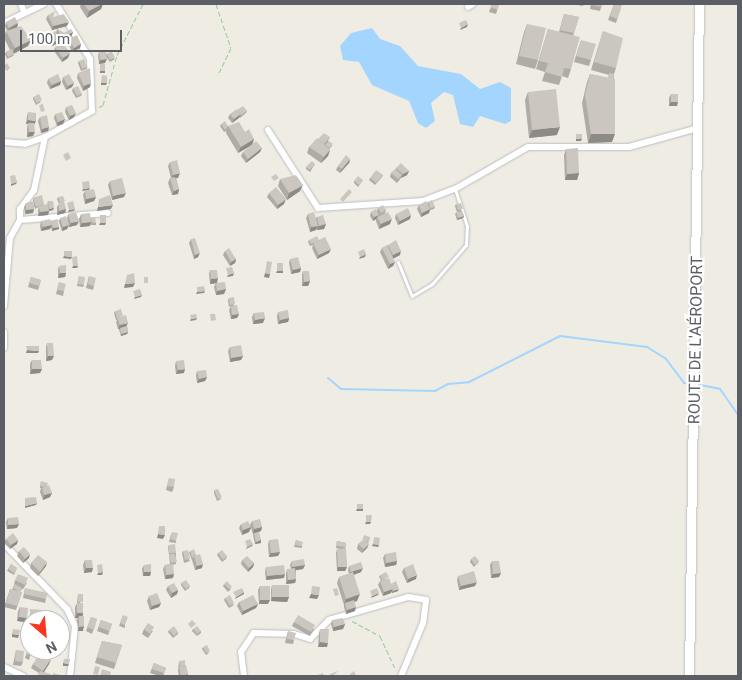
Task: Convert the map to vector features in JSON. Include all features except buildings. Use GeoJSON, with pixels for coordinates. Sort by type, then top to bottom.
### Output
{"type":"FeatureCollection","features":[{"type":"Feature","properties":{"kind":"main road","name":"ROUTE DE L'AÉROPORT"},"geometry":{"type":"LineString","coordinates":[[689,676],[696,392],[699,4]]}},
{"type":"Feature","properties":{"kind":"street"},"geometry":{"type":"LineString","coordinates":[[21,4],[24,12]]}},
{"type":"Feature","properties":{"kind":"street"},"geometry":{"type":"LineString","coordinates":[[4,23],[44,4]]}},
{"type":"Feature","properties":{"kind":"street"},"geometry":{"type":"LineString","coordinates":[[4,142],[25,144],[45,138],[92,111],[90,59],[56,4]]}},
{"type":"Feature","properties":{"kind":"street"},"geometry":{"type":"LineString","coordinates":[[268,130],[318,208],[423,201],[455,189],[528,147],[629,146],[698,128]]}},
{"type":"Feature","properties":{"kind":"street"},"geometry":{"type":"LineString","coordinates":[[4,306],[9,246],[20,220],[20,208],[34,190],[45,138]]}},
{"type":"Feature","properties":{"kind":"street"},"geometry":{"type":"LineString","coordinates":[[20,220],[108,212]]}},
{"type":"Feature","properties":{"kind":"street"},"geometry":{"type":"LineString","coordinates":[[4,332],[4,348]]}},
{"type":"Feature","properties":{"kind":"street"},"geometry":{"type":"LineString","coordinates":[[4,544],[67,609],[75,626],[70,676]]}},
{"type":"Feature","properties":{"kind":"street"},"geometry":{"type":"LineString","coordinates":[[244,676],[241,652],[254,633],[294,634],[310,639],[329,620],[347,617],[408,596],[426,600],[423,623],[400,676]]}},
{"type":"Feature","properties":{"kind":"street"},"geometry":{"type":"LineString","coordinates":[[4,667],[22,676]]}},
{"type":"Feature","properties":{"kind":"lane"},"geometry":{"type":"LineString","coordinates":[[398,262],[412,296],[432,284],[466,245],[467,226],[455,189]]}},
{"type":"Feature","properties":{"kind":"path"},"geometry":{"type":"LineString","coordinates":[[92,111],[104,105],[110,74],[143,4]]}},
{"type":"Feature","properties":{"kind":"path"},"geometry":{"type":"LineString","coordinates":[[216,4],[231,48],[218,75]]}},
{"type":"Feature","properties":{"kind":"path"},"geometry":{"type":"LineString","coordinates":[[347,617],[380,636],[400,676]]}},
{"type":"Feature","properties":{"kind":"water"},"geometry":{"type":"Polygon","coordinates":[[[372,28],[380,39],[400,46],[418,66],[461,74],[480,89],[500,82],[511,88],[511,121],[505,124],[480,116],[473,127],[460,124],[453,95],[444,92],[431,103],[435,121],[426,128],[418,123],[409,101],[372,85],[359,62],[343,60],[340,46],[351,33],[372,28]]]}},
{"type":"Feature","properties":{"kind":"waterway"},"geometry":{"type":"LineString","coordinates":[[328,378],[341,389],[435,391],[448,384],[469,382],[560,336],[647,347],[666,359],[684,383],[691,384]]}},
{"type":"Feature","properties":{"kind":"waterway"},"geometry":{"type":"LineString","coordinates":[[695,384],[720,389],[738,415]]}}]}
